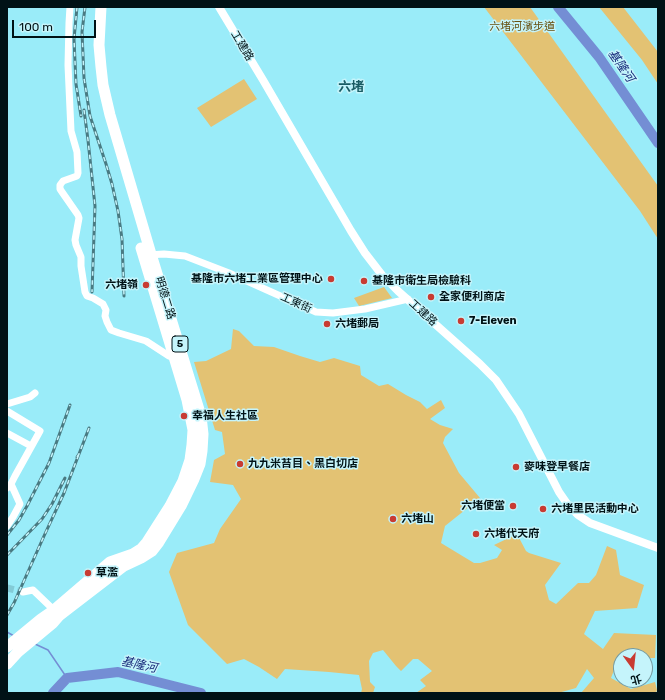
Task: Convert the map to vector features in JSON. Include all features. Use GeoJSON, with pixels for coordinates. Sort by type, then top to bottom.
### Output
{"type":"FeatureCollection","features":[{"type":"Feature","properties":{"kind":"main road","name":"明德二路"},"geometry":{"type":"LineString","coordinates":[[46,622],[124,566],[152,551],[181,506],[200,464],[202,451],[203,434],[201,416],[102,113],[93,60],[94,7]]}},
{"type":"Feature","properties":{"kind":"main road","name":"明德二路"},"geometry":{"type":"LineString","coordinates":[[101,7],[99,45],[100,68],[103,86],[148,255]]}},
{"type":"Feature","properties":{"kind":"main road","name":"5"},"geometry":{"type":"LineString","coordinates":[[7,647],[46,622]]}},
{"type":"Feature","properties":{"kind":"main road","name":"5"},"geometry":{"type":"LineString","coordinates":[[7,664],[46,622]]}},
{"type":"Feature","properties":{"kind":"street"},"geometry":{"type":"LineString","coordinates":[[70,7],[68,23],[68,65],[71,131],[77,152],[78,173],[77,176],[63,181],[60,185],[62,192],[79,218],[75,240],[81,257],[84,292],[87,296],[104,304],[106,310],[105,316],[111,330],[146,342],[169,356]]}},
{"type":"Feature","properties":{"kind":"street","name":"工建路"},"geometry":{"type":"LineString","coordinates":[[219,7],[357,241],[375,267],[496,380],[519,414],[568,505],[578,515],[590,523],[658,548]]}},
{"type":"Feature","properties":{"kind":"street","name":"工東街"},"geometry":{"type":"LineString","coordinates":[[148,255],[164,254],[185,256],[229,273],[316,312],[333,313],[365,309],[408,299]]}},
{"type":"Feature","properties":{"kind":"street"},"geometry":{"type":"LineString","coordinates":[[7,404],[30,397],[35,393]]}},
{"type":"Feature","properties":{"kind":"street"},"geometry":{"type":"LineString","coordinates":[[7,411],[40,431],[9,486],[20,504],[7,526]]}},
{"type":"Feature","properties":{"kind":"street"},"geometry":{"type":"LineString","coordinates":[[7,433],[32,446]]}},
{"type":"Feature","properties":{"kind":"street"},"geometry":{"type":"LineString","coordinates":[[7,472],[14,476]]}},
{"type":"Feature","properties":{"kind":"street"},"geometry":{"type":"LineString","coordinates":[[23,592],[33,590],[57,613]]}},
{"type":"Feature","properties":{"kind":"green space","name":"六堵河濱步道"},"geometry":{"type":"Polygon","coordinates":[[[484,7],[530,7],[658,186],[658,239],[640,211],[484,7]]]}},
{"type":"Feature","properties":{"kind":"green space"},"geometry":{"type":"Polygon","coordinates":[[[599,7],[623,7],[658,52],[658,84],[642,60],[599,7]]]}},
{"type":"Feature","properties":{"kind":"green space"},"geometry":{"type":"Polygon","coordinates":[[[244,79],[257,99],[211,127],[197,108],[244,79]]]}},
{"type":"Feature","properties":{"kind":"green space"},"geometry":{"type":"Polygon","coordinates":[[[384,287],[392,298],[359,306],[354,298],[384,287]]]}},
{"type":"Feature","properties":{"kind":"green space"},"geometry":{"type":"Polygon","coordinates":[[[233,329],[239,331],[254,346],[274,347],[320,362],[334,358],[360,366],[361,375],[379,386],[388,384],[420,402],[427,409],[441,400],[445,408],[430,419],[440,425],[453,429],[445,437],[443,443],[459,473],[480,498],[445,526],[441,543],[474,563],[480,563],[497,558],[502,550],[494,545],[517,534],[526,551],[529,553],[561,563],[545,585],[549,600],[556,604],[578,583],[589,583],[596,575],[607,546],[616,550],[620,575],[644,585],[637,608],[595,611],[584,634],[603,649],[614,633],[656,635],[655,658],[653,658],[653,648],[613,648],[613,673],[611,678],[613,679],[613,688],[653,688],[653,683],[655,682],[657,690],[656,693],[581,693],[594,678],[587,669],[576,688],[558,693],[416,693],[426,686],[420,680],[432,671],[418,659],[413,659],[401,671],[383,650],[373,653],[369,661],[370,682],[375,687],[373,693],[361,693],[362,689],[359,675],[285,669],[277,679],[244,659],[227,664],[188,625],[169,572],[177,553],[214,543],[220,529],[241,499],[233,485],[210,482],[214,460],[225,454],[222,432],[215,430],[194,362],[206,361],[231,349],[233,329]]]}},
{"type":"Feature","properties":{"kind":"waterway","name":"基隆河"},"geometry":{"type":"LineString","coordinates":[[558,7],[599,57],[658,143]]}},
{"type":"Feature","properties":{"kind":"waterway"},"geometry":{"type":"LineString","coordinates":[[7,632],[14,636]]}},
{"type":"Feature","properties":{"kind":"waterway"},"geometry":{"type":"LineString","coordinates":[[35,644],[48,650],[67,678]]}},
{"type":"Feature","properties":{"kind":"waterway","name":"基隆河"},"geometry":{"type":"LineString","coordinates":[[53,693],[67,678],[118,672],[201,693]]}},
{"type":"Feature","properties":{"kind":"tunnel"},"geometry":{"type":"LineString","coordinates":[[7,588],[23,592]]}},
{"type":"Feature","properties":{"kind":"railway"},"geometry":{"type":"LineString","coordinates":[[77,7],[74,39],[76,84],[81,116]]}},
{"type":"Feature","properties":{"kind":"railway"},"geometry":{"type":"LineString","coordinates":[[85,7],[82,32],[84,78],[90,116],[112,184],[118,211],[122,239],[124,296]]}},
{"type":"Feature","properties":{"kind":"railway"},"geometry":{"type":"LineString","coordinates":[[84,110],[95,206],[92,292]]}},
{"type":"Feature","properties":{"kind":"railway"},"geometry":{"type":"LineString","coordinates":[[7,535],[19,520],[49,463],[70,405]]}},
{"type":"Feature","properties":{"kind":"railway"},"geometry":{"type":"LineString","coordinates":[[77,457],[89,428]]}},
{"type":"Feature","properties":{"kind":"railway"},"geometry":{"type":"LineString","coordinates":[[7,615],[14,603],[64,493],[79,454]]}},
{"type":"Feature","properties":{"kind":"railway"},"geometry":{"type":"LineString","coordinates":[[7,555],[42,519],[52,504],[65,478]]}},
{"type":"Feature","properties":{"kind":"place","name":"基隆市六堵工業區管理中心"},"geometry":{"type":"Point","coordinates":[331,279]}},
{"type":"Feature","properties":{"kind":"place","name":"基隆市衛生局檢驗科"},"geometry":{"type":"Point","coordinates":[364,281]}},
{"type":"Feature","properties":{"kind":"place","name":"六堵嶺"},"geometry":{"type":"Point","coordinates":[146,285]}},
{"type":"Feature","properties":{"kind":"place","name":"全家便利商店"},"geometry":{"type":"Point","coordinates":[431,297]}},
{"type":"Feature","properties":{"kind":"place","name":"7-Eleven"},"geometry":{"type":"Point","coordinates":[461,321]}},
{"type":"Feature","properties":{"kind":"place","name":"六堵郵局"},"geometry":{"type":"Point","coordinates":[327,324]}},
{"type":"Feature","properties":{"kind":"place","name":"幸福人生社區"},"geometry":{"type":"Point","coordinates":[184,416]}},
{"type":"Feature","properties":{"kind":"place","name":"九九米苔目、黑白切店"},"geometry":{"type":"Point","coordinates":[240,464]}},
{"type":"Feature","properties":{"kind":"place","name":"麥味登早餐店"},"geometry":{"type":"Point","coordinates":[516,467]}},
{"type":"Feature","properties":{"kind":"place","name":"六堵便當"},"geometry":{"type":"Point","coordinates":[513,506]}},
{"type":"Feature","properties":{"kind":"place","name":"六堵里民活動中心"},"geometry":{"type":"Point","coordinates":[543,509]}},
{"type":"Feature","properties":{"kind":"place","name":"六堵山"},"geometry":{"type":"Point","coordinates":[393,519]}},
{"type":"Feature","properties":{"kind":"place","name":"六堵代天府"},"geometry":{"type":"Point","coordinates":[476,534]}},
{"type":"Feature","properties":{"kind":"place","name":"草濫"},"geometry":{"type":"Point","coordinates":[88,573]}},
{"type":"Feature","properties":{"kind":"district","name":"六堵"},"geometry":{"type":"Point","coordinates":[351,87]}}]}
